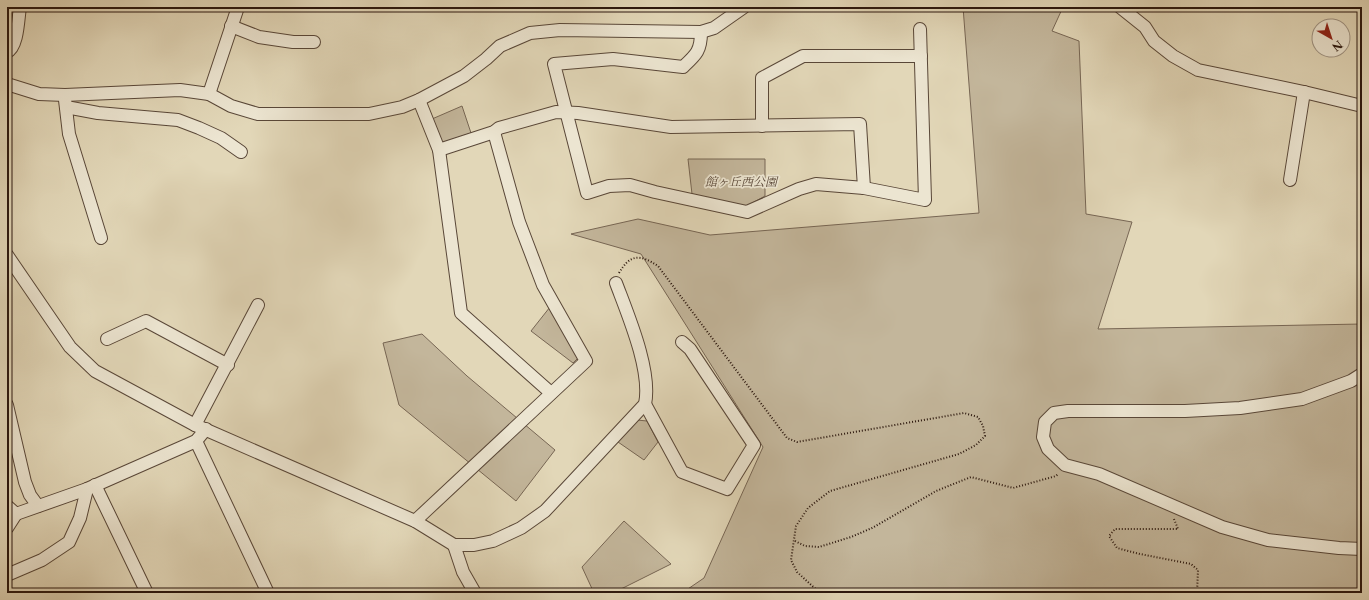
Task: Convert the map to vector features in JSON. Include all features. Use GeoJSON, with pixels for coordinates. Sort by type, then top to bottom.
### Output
{"type":"FeatureCollection","features":[{"type":"Feature","properties":{"kind":"street"},"geometry":{"type":"LineString","coordinates":[[7,52],[10,50],[15,40],[20,7]]}},
{"type":"Feature","properties":{"kind":"street"},"geometry":{"type":"LineString","coordinates":[[209,94],[238,7]]}},
{"type":"Feature","properties":{"kind":"street"},"geometry":{"type":"LineString","coordinates":[[65,101],[180,90],[209,94],[231,106],[258,114],[369,114],[402,107],[419,100],[464,76],[500,46],[530,33],[560,30],[700,32],[714,28],[744,7]]}},
{"type":"Feature","properties":{"kind":"street"},"geometry":{"type":"LineString","coordinates":[[1120,7],[1145,27],[1154,41],[1173,56],[1198,70],[1304,92],[1362,106]]}},
{"type":"Feature","properties":{"kind":"street"},"geometry":{"type":"LineString","coordinates":[[231,26],[259,36],[293,42],[314,42]]}},
{"type":"Feature","properties":{"kind":"street"},"geometry":{"type":"LineString","coordinates":[[700,32],[699,49],[696,55],[683,67],[613,59],[554,64],[587,193],[609,186],[630,185],[747,212],[799,189],[816,184],[864,188],[925,200],[920,28]]}},
{"type":"Feature","properties":{"kind":"street"},"geometry":{"type":"LineString","coordinates":[[762,126],[762,78],[803,56],[921,56]]}},
{"type":"Feature","properties":{"kind":"street"},"geometry":{"type":"LineString","coordinates":[[7,84],[65,101],[98,113],[178,120],[222,138],[241,152]]}},
{"type":"Feature","properties":{"kind":"street"},"geometry":{"type":"LineString","coordinates":[[1290,180],[1304,92]]}},
{"type":"Feature","properties":{"kind":"street"},"geometry":{"type":"LineString","coordinates":[[419,100],[439,150],[461,313],[551,393]]}},
{"type":"Feature","properties":{"kind":"street"},"geometry":{"type":"LineString","coordinates":[[65,101],[69,134],[101,238]]}},
{"type":"Feature","properties":{"kind":"street"},"geometry":{"type":"LineString","coordinates":[[439,150],[494,132],[499,128],[556,112],[566,112],[670,127],[860,124],[864,188]]}},
{"type":"Feature","properties":{"kind":"street"},"geometry":{"type":"LineString","coordinates":[[416,521],[586,360],[543,286],[519,222],[494,132]]}},
{"type":"Feature","properties":{"kind":"street"},"geometry":{"type":"LineString","coordinates":[[7,255],[70,347],[95,371],[201,427],[416,521],[454,544],[474,545],[493,541],[521,528],[545,511],[645,404],[647,395],[646,380],[633,329],[616,283]]}},
{"type":"Feature","properties":{"kind":"street"},"geometry":{"type":"LineString","coordinates":[[258,305],[228,365],[196,441],[268,593]]}},
{"type":"Feature","properties":{"kind":"street"},"geometry":{"type":"LineString","coordinates":[[107,340],[146,321],[228,365]]}},
{"type":"Feature","properties":{"kind":"street"},"geometry":{"type":"LineString","coordinates":[[645,404],[682,472],[727,489],[754,445],[690,349],[682,342]]}},
{"type":"Feature","properties":{"kind":"street"},"geometry":{"type":"LineString","coordinates":[[1362,374],[1351,381],[1302,399],[1240,408],[1185,411],[1068,411],[1054,413],[1045,422],[1043,437],[1048,449],[1065,464],[1099,474],[1222,527],[1268,540],[1362,549]]}},
{"type":"Feature","properties":{"kind":"street"},"geometry":{"type":"LineString","coordinates":[[7,405],[25,482],[30,495],[38,506]]}},
{"type":"Feature","properties":{"kind":"street"},"geometry":{"type":"LineString","coordinates":[[7,528],[16,514],[91,487],[196,441]]}},
{"type":"Feature","properties":{"kind":"street"},"geometry":{"type":"LineString","coordinates":[[7,575],[42,560],[69,542],[80,518],[91,487]]}},
{"type":"Feature","properties":{"kind":"street"},"geometry":{"type":"LineString","coordinates":[[91,487],[147,593]]}},
{"type":"Feature","properties":{"kind":"street"},"geometry":{"type":"LineString","coordinates":[[7,506],[16,514]]}},
{"type":"Feature","properties":{"kind":"street"},"geometry":{"type":"LineString","coordinates":[[454,544],[463,572],[475,593]]}},
{"type":"Feature","properties":{"kind":"path"},"geometry":{"type":"LineString","coordinates":[[616,283],[618,273],[625,263],[636,257],[648,259],[658,266],[787,438],[797,442],[964,413],[978,416],[983,426],[985,436],[976,445],[959,454],[830,491],[808,508],[796,526],[791,560],[797,572],[820,593]]}},
{"type":"Feature","properties":{"kind":"path"},"geometry":{"type":"LineString","coordinates":[[795,541],[805,546],[819,547],[851,537],[872,528],[936,492],[971,477],[1013,488],[1056,476],[1065,464]]}},
{"type":"Feature","properties":{"kind":"path"},"geometry":{"type":"LineString","coordinates":[[1167,503],[1178,529],[1115,529],[1109,536],[1117,548],[1191,564],[1198,570],[1197,593]]}},
{"type":"Feature","properties":{"kind":"green space"},"geometry":{"type":"Polygon","coordinates":[[[963,7],[1063,7],[1052,31],[1079,41],[1086,214],[1132,222],[1098,329],[1362,324],[1362,593],[1223,593],[1191,590],[903,591],[902,593],[682,593],[704,578],[763,447],[641,254],[571,234],[638,219],[710,235],[979,213],[963,7]]]}},
{"type":"Feature","properties":{"kind":"green space"},"geometry":{"type":"Polygon","coordinates":[[[462,106],[471,133],[441,143],[432,119],[462,106]]]}},
{"type":"Feature","properties":{"kind":"green space","name":"館ヶ丘西公園"},"geometry":{"type":"Polygon","coordinates":[[[688,159],[765,159],[765,196],[745,207],[692,194],[688,159]]]}},
{"type":"Feature","properties":{"kind":"green space"},"geometry":{"type":"Polygon","coordinates":[[[550,307],[578,358],[573,363],[531,331],[550,307]]]}},
{"type":"Feature","properties":{"kind":"green space"},"geometry":{"type":"Polygon","coordinates":[[[422,334],[467,376],[555,450],[516,501],[399,405],[383,343],[422,334]]]}},
{"type":"Feature","properties":{"kind":"green space"},"geometry":{"type":"Polygon","coordinates":[[[637,420],[647,421],[658,442],[644,460],[618,442],[637,420]]]}},
{"type":"Feature","properties":{"kind":"green space"},"geometry":{"type":"Polygon","coordinates":[[[624,521],[671,564],[613,593],[594,593],[582,567],[624,521]]]}}]}
